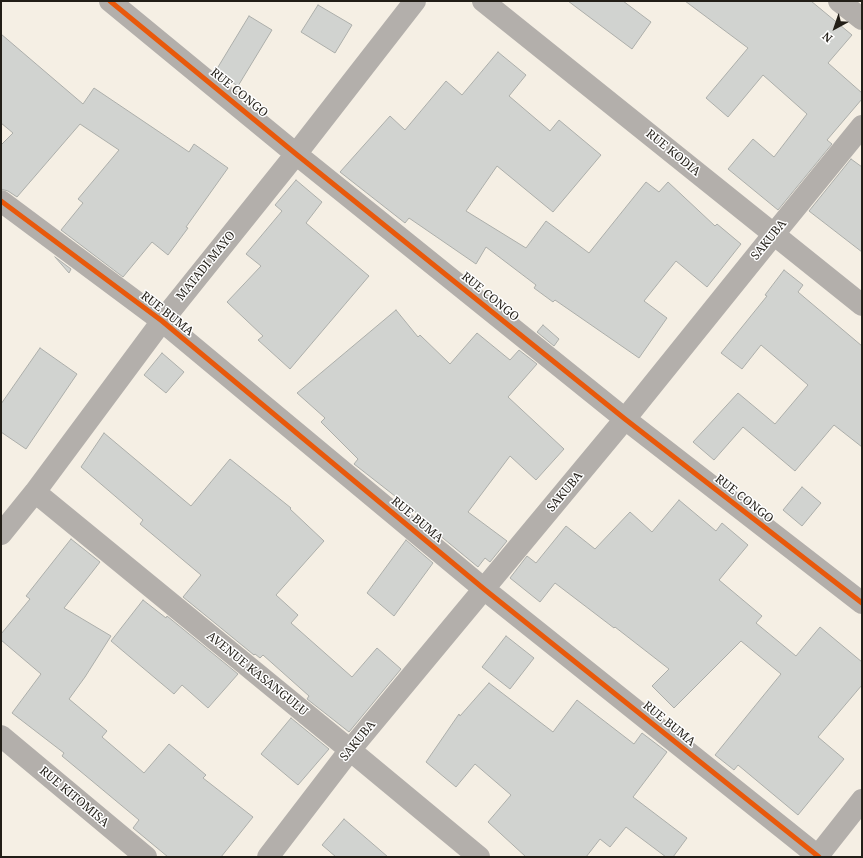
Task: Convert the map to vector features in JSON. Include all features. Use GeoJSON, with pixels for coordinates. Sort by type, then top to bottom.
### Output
{"type":"FeatureCollection","features":[{"type":"Feature","properties":{"kind":"street","name":"RUE CONGO"},"geometry":{"type":"LineString","coordinates":[[110,1],[296,154],[625,419],[862,603]]}},
{"type":"Feature","properties":{"kind":"street","name":"MATADI MAYO"},"geometry":{"type":"LineString","coordinates":[[1,534],[162,321],[296,154],[415,1]]}},
{"type":"Feature","properties":{"kind":"street","name":"RUE KODIA"},"geometry":{"type":"LineString","coordinates":[[483,1],[862,305]]}},
{"type":"Feature","properties":{"kind":"street"},"geometry":{"type":"LineString","coordinates":[[839,1],[862,19]]}},
{"type":"Feature","properties":{"kind":"street","name":"SAKUBA"},"geometry":{"type":"LineString","coordinates":[[268,857],[350,750],[625,419],[862,126]]}},
{"type":"Feature","properties":{"kind":"street","name":"RUE BUMA"},"geometry":{"type":"LineString","coordinates":[[1,201],[162,321],[484,589],[818,857]]}},
{"type":"Feature","properties":{"kind":"street","name":"AVENUE KASANGULU"},"geometry":{"type":"LineString","coordinates":[[34,492],[479,857]]}},
{"type":"Feature","properties":{"kind":"street","name":"RUE KITOMISA"},"geometry":{"type":"LineString","coordinates":[[1,736],[146,857]]}},
{"type":"Feature","properties":{"kind":"street"},"geometry":{"type":"LineString","coordinates":[[818,857],[862,800]]}},
{"type":"Feature","properties":{"kind":"building"},"geometry":{"type":"Polygon","coordinates":[[[568,1],[623,1],[651,22],[632,49],[568,1]]]}},
{"type":"Feature","properties":{"kind":"building"},"geometry":{"type":"Polygon","coordinates":[[[685,1],[811,1],[852,35],[828,63],[862,93],[862,99],[827,140],[832,144],[778,210],[728,169],[753,139],[774,157],[807,114],[763,75],[728,117],[706,98],[748,48],[685,1]]]}},
{"type":"Feature","properties":{"kind":"building"},"geometry":{"type":"Polygon","coordinates":[[[318,5],[352,25],[335,53],[301,32],[318,5]]]}},
{"type":"Feature","properties":{"kind":"building"},"geometry":{"type":"Polygon","coordinates":[[[249,16],[272,30],[238,86],[215,72],[249,16]]]}},
{"type":"Feature","properties":{"kind":"building"},"geometry":{"type":"Polygon","coordinates":[[[1,34],[83,104],[94,88],[189,152],[194,144],[228,168],[168,255],[152,242],[123,277],[61,230],[83,203],[78,199],[119,150],[80,124],[17,197],[8,191],[1,189],[1,145],[13,133],[1,123],[1,34]]]}},
{"type":"Feature","properties":{"kind":"building"},"geometry":{"type":"Polygon","coordinates":[[[498,52],[526,75],[509,96],[550,131],[559,120],[601,155],[553,212],[497,166],[466,211],[526,248],[546,221],[589,253],[646,182],[659,192],[668,182],[715,226],[717,224],[741,244],[707,287],[676,261],[644,301],[667,318],[639,358],[555,300],[553,302],[534,288],[536,285],[486,247],[476,264],[409,218],[405,223],[340,172],[390,116],[405,130],[446,81],[462,95],[498,52]]]}},
{"type":"Feature","properties":{"kind":"building"},"geometry":{"type":"Polygon","coordinates":[[[851,159],[862,167],[862,252],[809,211],[851,159]]]}},
{"type":"Feature","properties":{"kind":"building"},"geometry":{"type":"Polygon","coordinates":[[[296,180],[322,202],[306,223],[369,276],[290,369],[258,340],[263,336],[227,302],[261,266],[246,254],[282,211],[275,205],[296,180]]]}},
{"type":"Feature","properties":{"kind":"building"},"geometry":{"type":"Polygon","coordinates":[[[55,257],[71,269],[69,273],[55,257]]]}},
{"type":"Feature","properties":{"kind":"building"},"geometry":{"type":"Polygon","coordinates":[[[784,270],[803,285],[798,292],[862,346],[862,447],[834,425],[795,471],[743,427],[714,460],[693,442],[738,393],[775,424],[808,385],[761,345],[742,369],[721,353],[767,296],[765,295],[784,270]]]}},
{"type":"Feature","properties":{"kind":"building"},"geometry":{"type":"Polygon","coordinates":[[[396,310],[418,337],[420,335],[450,364],[477,333],[510,360],[519,350],[537,364],[508,397],[564,449],[536,480],[510,456],[468,512],[507,541],[490,562],[485,558],[478,567],[421,520],[423,518],[354,464],[358,459],[321,422],[325,418],[297,393],[396,310]]]}},
{"type":"Feature","properties":{"kind":"building"},"geometry":{"type":"Polygon","coordinates":[[[543,325],[559,339],[554,346],[537,332],[543,325]]]}},
{"type":"Feature","properties":{"kind":"building"},"geometry":{"type":"Polygon","coordinates":[[[40,348],[77,374],[26,449],[1,432],[1,404],[40,348]]]}},
{"type":"Feature","properties":{"kind":"building"},"geometry":{"type":"Polygon","coordinates":[[[162,353],[184,372],[166,393],[144,375],[162,353]]]}},
{"type":"Feature","properties":{"kind":"building"},"geometry":{"type":"Polygon","coordinates":[[[104,433],[191,506],[230,459],[291,508],[290,509],[324,541],[276,595],[298,615],[291,623],[352,677],[377,648],[401,669],[349,732],[307,699],[309,696],[263,655],[260,658],[255,654],[254,655],[183,597],[201,575],[140,524],[143,520],[81,467],[104,433]]]}},
{"type":"Feature","properties":{"kind":"building"},"geometry":{"type":"Polygon","coordinates":[[[802,487],[821,503],[802,526],[783,510],[802,487]]]}},
{"type":"Feature","properties":{"kind":"building"},"geometry":{"type":"Polygon","coordinates":[[[679,500],[716,531],[722,523],[748,545],[719,580],[762,616],[756,623],[796,656],[820,627],[862,662],[862,685],[818,737],[844,759],[798,815],[738,765],[734,770],[715,755],[781,674],[741,641],[674,708],[652,686],[669,669],[555,583],[540,602],[510,578],[527,556],[536,563],[566,526],[595,549],[630,512],[652,532],[679,500]]]}},
{"type":"Feature","properties":{"kind":"building"},"geometry":{"type":"Polygon","coordinates":[[[71,539],[100,562],[64,608],[111,636],[69,699],[107,731],[102,737],[144,773],[169,744],[206,775],[203,778],[253,817],[221,857],[168,857],[133,828],[139,820],[62,756],[64,753],[12,713],[41,674],[1,640],[1,634],[30,599],[26,596],[71,539]]]}},
{"type":"Feature","properties":{"kind":"building"},"geometry":{"type":"Polygon","coordinates":[[[406,540],[433,563],[394,616],[367,593],[406,540]]]}},
{"type":"Feature","properties":{"kind":"building"},"geometry":{"type":"Polygon","coordinates":[[[143,600],[166,618],[167,616],[238,674],[208,708],[182,685],[174,694],[111,641],[143,600]]]}},
{"type":"Feature","properties":{"kind":"building"},"geometry":{"type":"Polygon","coordinates":[[[506,636],[534,658],[510,689],[482,667],[506,636]]]}},
{"type":"Feature","properties":{"kind":"building"},"geometry":{"type":"Polygon","coordinates":[[[489,683],[553,732],[577,700],[634,744],[642,733],[667,752],[633,797],[687,838],[673,857],[666,857],[626,827],[610,847],[600,839],[586,857],[526,857],[488,822],[511,795],[475,764],[456,787],[426,762],[459,714],[460,716],[489,683]]]}},
{"type":"Feature","properties":{"kind":"building"},"geometry":{"type":"Polygon","coordinates":[[[291,718],[329,749],[298,785],[261,754],[291,718]]]}},
{"type":"Feature","properties":{"kind":"building"},"geometry":{"type":"Polygon","coordinates":[[[344,819],[388,857],[336,857],[322,845],[344,819]]]}},
{"type":"Feature","properties":{"kind":"cycle path"},"geometry":{"type":"LineString","coordinates":[[110,1],[296,154],[625,419],[862,603]]}},
{"type":"Feature","properties":{"kind":"cycle path"},"geometry":{"type":"LineString","coordinates":[[1,201],[162,321],[484,589],[819,857]]}}]}
